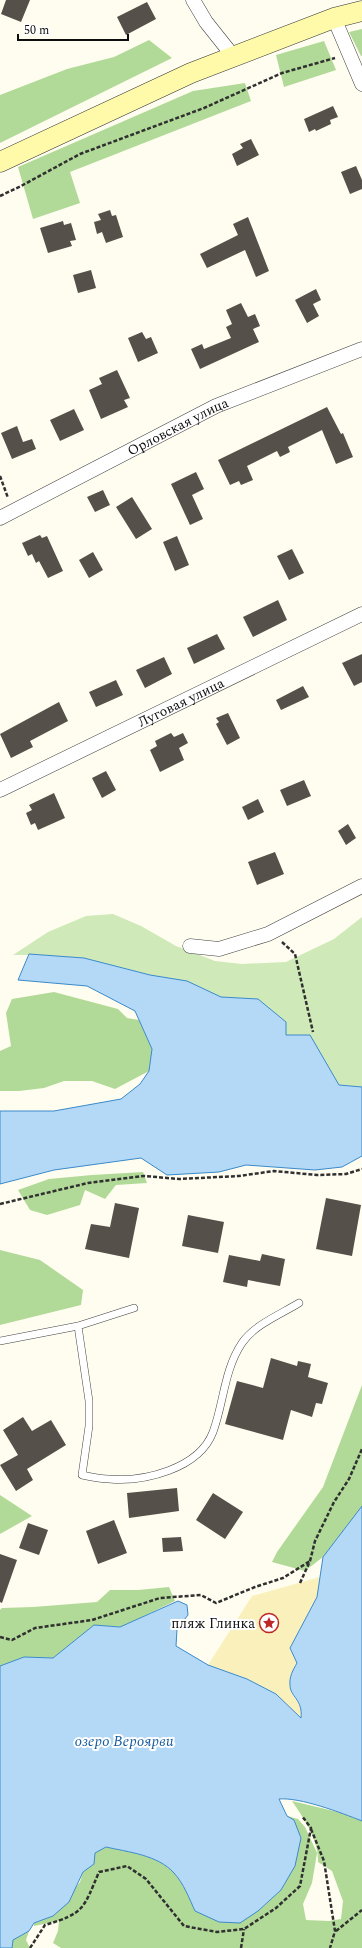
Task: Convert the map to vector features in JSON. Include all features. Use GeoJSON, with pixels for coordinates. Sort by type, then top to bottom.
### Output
{"type":"FeatureCollection","features":[{"type":"Feature","properties":{"kind":"main road"},"geometry":{"type":"LineString","coordinates":[[0,162],[191,73],[334,18],[362,11]]}},
{"type":"Feature","properties":{"kind":"street"},"geometry":{"type":"LineString","coordinates":[[192,0],[206,22],[233,56]]}},
{"type":"Feature","properties":{"kind":"street"},"geometry":{"type":"LineString","coordinates":[[334,18],[362,84]]}},
{"type":"Feature","properties":{"kind":"street","name":"Орловская улица"},"geometry":{"type":"LineString","coordinates":[[0,518],[216,406],[362,349]]}},
{"type":"Feature","properties":{"kind":"street","name":"Луговая улица"},"geometry":{"type":"LineString","coordinates":[[0,790],[362,614]]}},
{"type":"Feature","properties":{"kind":"street"},"geometry":{"type":"LineString","coordinates":[[190,946],[219,949],[268,934],[362,886]]}},
{"type":"Feature","properties":{"kind":"lane"},"geometry":{"type":"LineString","coordinates":[[78,1326],[89,1401],[89,1426],[82,1475],[110,1479],[145,1476],[174,1469],[187,1462],[202,1450],[212,1433],[226,1377],[234,1357],[243,1342],[257,1329],[299,1303]]}},
{"type":"Feature","properties":{"kind":"lane"},"geometry":{"type":"LineString","coordinates":[[0,1341],[78,1326],[134,1308]]}},
{"type":"Feature","properties":{"kind":"path"},"geometry":{"type":"LineString","coordinates":[[0,196],[80,154],[204,108],[282,73],[348,54]]}},
{"type":"Feature","properties":{"kind":"path"},"geometry":{"type":"LineString","coordinates":[[0,476],[14,512]]}},
{"type":"Feature","properties":{"kind":"path"},"geometry":{"type":"LineString","coordinates":[[295,954],[313,1032]]}},
{"type":"Feature","properties":{"kind":"path"},"geometry":{"type":"LineString","coordinates":[[0,1204],[88,1183],[144,1176],[179,1179],[239,1176],[274,1171],[317,1175],[346,1174],[362,1169]]}},
{"type":"Feature","properties":{"kind":"path"},"geometry":{"type":"LineString","coordinates":[[300,1583],[310,1562],[315,1541],[334,1502],[349,1479],[362,1448]]}},
{"type":"Feature","properties":{"kind":"path"},"geometry":{"type":"LineString","coordinates":[[0,1637],[12,1640],[35,1628],[92,1620],[160,1598],[201,1595],[216,1603],[255,1587],[283,1578],[310,1562]]}},
{"type":"Feature","properties":{"kind":"path"},"geometry":{"type":"LineString","coordinates":[[302,1816],[311,1828],[324,1861],[335,1931],[330,1948]]}},
{"type":"Feature","properties":{"kind":"path"},"geometry":{"type":"LineString","coordinates":[[31,1947],[45,1925],[68,1918],[83,1907],[99,1872],[127,1866],[146,1879],[184,1926],[216,1932],[244,1929],[276,1908],[300,1886],[311,1828]]}},
{"type":"Feature","properties":{"kind":"path"},"geometry":{"type":"LineString","coordinates":[[335,1931],[362,1910]]}},
{"type":"Feature","properties":{"kind":"path"},"geometry":{"type":"LineString","coordinates":[[241,1948],[244,1929]]}},
{"type":"Feature","properties":{"kind":"green space"},"geometry":{"type":"Polygon","coordinates":[[[362,29],[362,56],[361,56],[349,32],[362,29]]]}},
{"type":"Feature","properties":{"kind":"green space"},"geometry":{"type":"Polygon","coordinates":[[[149,40],[172,58],[0,143],[0,95],[67,69],[114,57],[149,40]]]}},
{"type":"Feature","properties":{"kind":"green space"},"geometry":{"type":"Polygon","coordinates":[[[324,41],[336,70],[284,87],[276,55],[324,41]]]}},
{"type":"Feature","properties":{"kind":"green space"},"geometry":{"type":"Polygon","coordinates":[[[245,83],[251,101],[70,172],[80,203],[33,219],[18,167],[193,91],[245,83]]]}},
{"type":"Feature","properties":{"kind":"green space"},"geometry":{"type":"Polygon","coordinates":[[[113,914],[141,926],[176,946],[215,961],[242,964],[286,962],[334,939],[362,917],[362,1156],[342,1167],[315,1170],[246,1165],[219,1172],[167,1175],[141,1158],[54,1170],[0,1184],[0,1111],[54,1111],[121,1099],[140,1084],[149,1071],[152,1049],[135,1011],[87,986],[18,980],[29,955],[13,955],[48,932],[86,916],[113,914]]]}},
{"type":"Feature","properties":{"kind":"green space"},"geometry":{"type":"Polygon","coordinates":[[[54,992],[118,1009],[127,1018],[139,1020],[152,1049],[149,1071],[115,1089],[92,1081],[64,1081],[44,1088],[19,1091],[0,1091],[0,1051],[11,1046],[6,1013],[12,999],[54,992]]]}},
{"type":"Feature","properties":{"kind":"green space"},"geometry":{"type":"Polygon","coordinates":[[[143,1172],[147,1183],[116,1185],[105,1199],[85,1190],[80,1205],[47,1215],[30,1210],[18,1190],[49,1179],[143,1172]]]}},
{"type":"Feature","properties":{"kind":"green space"},"geometry":{"type":"Polygon","coordinates":[[[0,1250],[40,1260],[83,1290],[81,1305],[0,1325],[0,1250]]]}},
{"type":"Feature","properties":{"kind":"green space"},"geometry":{"type":"Polygon","coordinates":[[[362,1385],[362,1506],[323,1557],[305,1571],[272,1562],[277,1552],[323,1487],[362,1385]]]}},
{"type":"Feature","properties":{"kind":"green space"},"geometry":{"type":"Polygon","coordinates":[[[0,1495],[32,1516],[0,1534],[0,1495]]]}},
{"type":"Feature","properties":{"kind":"green space"},"geometry":{"type":"Polygon","coordinates":[[[169,1587],[175,1601],[121,1627],[94,1625],[53,1658],[24,1657],[0,1666],[0,1610],[2,1608],[97,1602],[110,1590],[138,1590],[169,1587]]]}},
{"type":"Feature","properties":{"kind":"green space"},"geometry":{"type":"Polygon","coordinates":[[[292,1801],[342,1813],[362,1821],[362,1948],[61,1948],[53,1943],[58,1931],[59,1921],[34,1926],[34,1923],[53,1916],[80,1882],[83,1872],[94,1864],[95,1853],[106,1847],[142,1855],[160,1862],[167,1867],[181,1882],[195,1911],[258,1911],[281,1890],[295,1866],[287,1816],[298,1819],[305,1827],[317,1853],[312,1883],[303,1904],[306,1920],[329,1921],[341,1919],[343,1901],[332,1871],[318,1862],[318,1854],[313,1837],[306,1822],[292,1801]]]}},
{"type":"Feature","properties":{"kind":"green space"},"geometry":{"type":"Polygon","coordinates":[[[29,1931],[26,1940],[30,1948],[12,1948],[13,1940],[29,1931]]]}},
{"type":"Feature","properties":{"kind":"sand","name":"пляж Глинка"},"geometry":{"type":"Polygon","coordinates":[[[320,1577],[317,1597],[290,1648],[297,1663],[291,1678],[290,1687],[291,1692],[299,1704],[301,1719],[276,1694],[208,1665],[252,1596],[320,1577]]]}},
{"type":"Feature","properties":{"kind":"water"},"geometry":{"type":"Polygon","coordinates":[[[29,954],[84,958],[150,975],[187,981],[221,997],[258,999],[286,1022],[286,1035],[310,1035],[339,1085],[362,1087],[362,1156],[342,1167],[315,1170],[246,1165],[219,1172],[167,1175],[141,1158],[54,1170],[0,1184],[0,1111],[54,1111],[121,1099],[140,1084],[149,1071],[152,1049],[135,1011],[87,986],[18,980],[29,954]]]}},
{"type":"Feature","properties":{"kind":"water","name":"озеро Вероярви"},"geometry":{"type":"Polygon","coordinates":[[[362,1506],[362,1821],[298,1800],[279,1799],[287,1816],[294,1820],[301,1838],[295,1866],[281,1890],[258,1911],[240,1923],[219,1922],[195,1911],[178,1877],[160,1862],[142,1855],[106,1847],[95,1853],[94,1864],[83,1872],[69,1902],[53,1916],[34,1923],[29,1931],[13,1940],[12,1948],[0,1948],[0,1666],[24,1657],[53,1658],[94,1625],[120,1627],[178,1601],[187,1605],[188,1615],[177,1629],[176,1646],[208,1665],[247,1679],[276,1694],[301,1718],[300,1707],[291,1689],[291,1676],[297,1663],[290,1648],[317,1597],[323,1557],[362,1506]]]}},
{"type":"Feature","properties":{"kind":"building"},"geometry":{"type":"Polygon","coordinates":[[[6,0],[30,0],[21,22],[1,14],[6,0]]]}},
{"type":"Feature","properties":{"kind":"building"},"geometry":{"type":"Polygon","coordinates":[[[147,2],[156,19],[126,35],[117,17],[147,2]]]}},
{"type":"Feature","properties":{"kind":"building"},"geometry":{"type":"Polygon","coordinates":[[[333,106],[338,117],[330,120],[331,124],[316,131],[315,129],[309,132],[304,119],[333,106]]]}},
{"type":"Feature","properties":{"kind":"building"},"geometry":{"type":"Polygon","coordinates":[[[251,139],[259,155],[237,166],[232,154],[243,148],[240,144],[251,139]]]}},
{"type":"Feature","properties":{"kind":"building"},"geometry":{"type":"Polygon","coordinates":[[[356,166],[362,180],[362,189],[350,194],[341,172],[356,166]]]}},
{"type":"Feature","properties":{"kind":"building"},"geometry":{"type":"Polygon","coordinates":[[[110,210],[112,216],[116,215],[123,237],[106,243],[102,232],[97,234],[94,222],[101,220],[98,214],[110,210]]]}},
{"type":"Feature","properties":{"kind":"building"},"geometry":{"type":"Polygon","coordinates":[[[248,217],[269,271],[256,277],[245,250],[207,268],[200,254],[238,235],[233,224],[248,217]]]}},
{"type":"Feature","properties":{"kind":"building"},"geometry":{"type":"Polygon","coordinates":[[[63,221],[64,225],[71,223],[76,240],[70,241],[72,246],[48,253],[40,228],[63,221]]]}},
{"type":"Feature","properties":{"kind":"building"},"geometry":{"type":"Polygon","coordinates":[[[91,270],[96,288],[78,293],[73,275],[91,270]]]}},
{"type":"Feature","properties":{"kind":"building"},"geometry":{"type":"Polygon","coordinates":[[[316,289],[321,300],[313,304],[319,316],[307,323],[295,300],[316,289]]]}},
{"type":"Feature","properties":{"kind":"building"},"geometry":{"type":"Polygon","coordinates":[[[241,303],[248,317],[255,314],[260,326],[253,329],[259,342],[200,369],[191,349],[202,344],[204,349],[231,338],[226,327],[232,324],[226,310],[241,303]]]}},
{"type":"Feature","properties":{"kind":"building"},"geometry":{"type":"Polygon","coordinates":[[[142,332],[146,339],[151,337],[158,353],[138,362],[128,338],[142,332]]]}},
{"type":"Feature","properties":{"kind":"building"},"geometry":{"type":"Polygon","coordinates":[[[117,370],[130,398],[124,400],[128,407],[101,419],[89,390],[102,384],[99,378],[117,370]]]}},
{"type":"Feature","properties":{"kind":"building"},"geometry":{"type":"Polygon","coordinates":[[[327,407],[341,434],[343,433],[353,457],[336,464],[322,430],[288,447],[290,452],[280,457],[277,451],[247,466],[253,480],[241,485],[239,481],[230,485],[218,460],[327,407]]]}},
{"type":"Feature","properties":{"kind":"building"},"geometry":{"type":"Polygon","coordinates":[[[74,409],[84,430],[60,441],[50,420],[74,409]]]}},
{"type":"Feature","properties":{"kind":"building"},"geometry":{"type":"Polygon","coordinates":[[[17,426],[23,442],[32,439],[36,449],[12,459],[1,433],[17,426]]]}},
{"type":"Feature","properties":{"kind":"building"},"geometry":{"type":"Polygon","coordinates":[[[196,472],[204,489],[192,495],[203,519],[190,525],[171,484],[196,472]]]}},
{"type":"Feature","properties":{"kind":"building"},"geometry":{"type":"Polygon","coordinates":[[[103,490],[110,505],[95,512],[87,497],[103,490]]]}},
{"type":"Feature","properties":{"kind":"building"},"geometry":{"type":"Polygon","coordinates":[[[132,497],[152,529],[136,539],[116,507],[132,497]]]}},
{"type":"Feature","properties":{"kind":"building"},"geometry":{"type":"Polygon","coordinates":[[[40,535],[42,538],[47,536],[63,571],[48,578],[39,561],[36,563],[32,554],[28,556],[22,543],[40,535]]]}},
{"type":"Feature","properties":{"kind":"building"},"geometry":{"type":"Polygon","coordinates":[[[177,536],[189,565],[175,571],[163,542],[177,536]]]}},
{"type":"Feature","properties":{"kind":"building"},"geometry":{"type":"Polygon","coordinates":[[[292,549],[304,573],[289,580],[277,556],[292,549]]]}},
{"type":"Feature","properties":{"kind":"building"},"geometry":{"type":"Polygon","coordinates":[[[93,552],[103,570],[89,578],[79,560],[93,552]]]}},
{"type":"Feature","properties":{"kind":"building"},"geometry":{"type":"Polygon","coordinates":[[[278,600],[287,620],[253,637],[243,617],[278,600]]]}},
{"type":"Feature","properties":{"kind":"building"},"geometry":{"type":"Polygon","coordinates":[[[217,634],[225,649],[194,664],[187,648],[217,634]]]}},
{"type":"Feature","properties":{"kind":"building"},"geometry":{"type":"Polygon","coordinates":[[[362,654],[362,682],[354,686],[342,663],[362,654]]]}},
{"type":"Feature","properties":{"kind":"building"},"geometry":{"type":"Polygon","coordinates":[[[164,657],[172,674],[145,688],[136,670],[164,657]]]}},
{"type":"Feature","properties":{"kind":"building"},"geometry":{"type":"Polygon","coordinates":[[[116,680],[123,695],[96,707],[89,692],[116,680]]]}},
{"type":"Feature","properties":{"kind":"building"},"geometry":{"type":"Polygon","coordinates":[[[303,686],[309,697],[281,710],[276,700],[303,686]]]}},
{"type":"Feature","properties":{"kind":"building"},"geometry":{"type":"Polygon","coordinates":[[[59,702],[68,721],[30,741],[33,747],[11,758],[0,734],[59,702]]]}},
{"type":"Feature","properties":{"kind":"building"},"geometry":{"type":"Polygon","coordinates":[[[228,713],[240,738],[227,745],[216,724],[219,722],[216,718],[228,713]]]}},
{"type":"Feature","properties":{"kind":"building"},"geometry":{"type":"Polygon","coordinates":[[[171,733],[174,737],[183,733],[188,743],[179,748],[184,760],[160,772],[150,750],[157,746],[155,741],[171,733]]]}},
{"type":"Feature","properties":{"kind":"building"},"geometry":{"type":"Polygon","coordinates":[[[106,771],[116,790],[102,798],[92,778],[106,771]]]}},
{"type":"Feature","properties":{"kind":"building"},"geometry":{"type":"Polygon","coordinates":[[[304,780],[311,796],[287,806],[280,790],[304,780]]]}},
{"type":"Feature","properties":{"kind":"building"},"geometry":{"type":"Polygon","coordinates":[[[54,793],[65,818],[38,830],[35,823],[31,825],[26,813],[32,810],[29,805],[54,793]]]}},
{"type":"Feature","properties":{"kind":"building"},"geometry":{"type":"Polygon","coordinates":[[[258,799],[264,812],[248,820],[242,807],[258,799]]]}},
{"type":"Feature","properties":{"kind":"building"},"geometry":{"type":"Polygon","coordinates":[[[348,824],[356,838],[346,845],[338,831],[348,824]]]}},
{"type":"Feature","properties":{"kind":"building"},"geometry":{"type":"Polygon","coordinates":[[[275,852],[284,874],[257,885],[248,862],[275,852]]]}},
{"type":"Feature","properties":{"kind":"building"},"geometry":{"type":"Polygon","coordinates":[[[326,1198],[361,1205],[352,1256],[316,1249],[326,1198]]]}},
{"type":"Feature","properties":{"kind":"building"},"geometry":{"type":"Polygon","coordinates":[[[115,1203],[139,1208],[129,1258],[85,1249],[91,1224],[110,1227],[115,1203]]]}},
{"type":"Feature","properties":{"kind":"building"},"geometry":{"type":"Polygon","coordinates":[[[188,1215],[224,1222],[218,1253],[182,1246],[188,1215]]]}},
{"type":"Feature","properties":{"kind":"building"},"geometry":{"type":"Polygon","coordinates":[[[262,1254],[285,1259],[280,1286],[248,1280],[247,1287],[223,1282],[229,1255],[260,1261],[262,1254]]]}},
{"type":"Feature","properties":{"kind":"building"},"geometry":{"type":"Polygon","coordinates":[[[271,1358],[297,1366],[298,1361],[311,1364],[308,1377],[328,1383],[322,1404],[316,1403],[312,1417],[291,1410],[283,1440],[225,1424],[237,1381],[263,1388],[271,1358]]]}},
{"type":"Feature","properties":{"kind":"building"},"geometry":{"type":"Polygon","coordinates":[[[23,1417],[32,1431],[51,1420],[66,1445],[27,1469],[33,1480],[16,1491],[0,1465],[18,1455],[3,1430],[23,1417]]]}},
{"type":"Feature","properties":{"kind":"building"},"geometry":{"type":"Polygon","coordinates":[[[177,1488],[179,1511],[129,1518],[127,1493],[177,1488]]]}},
{"type":"Feature","properties":{"kind":"building"},"geometry":{"type":"Polygon","coordinates":[[[213,1493],[243,1512],[225,1539],[196,1520],[213,1493]]]}},
{"type":"Feature","properties":{"kind":"building"},"geometry":{"type":"Polygon","coordinates":[[[114,1520],[127,1553],[98,1564],[86,1531],[114,1520]]]}},
{"type":"Feature","properties":{"kind":"building"},"geometry":{"type":"Polygon","coordinates":[[[28,1523],[48,1530],[39,1555],[19,1548],[28,1523]]]}},
{"type":"Feature","properties":{"kind":"building"},"geometry":{"type":"Polygon","coordinates":[[[181,1537],[183,1551],[163,1552],[162,1538],[181,1537]]]}},
{"type":"Feature","properties":{"kind":"building"},"geometry":{"type":"Polygon","coordinates":[[[0,1554],[17,1560],[2,1603],[0,1602],[0,1554]]]}},
{"type":"Feature","properties":{"kind":"place","name":"пляж Глинка"},"geometry":{"type":"Point","coordinates":[269,1623]}}]}
